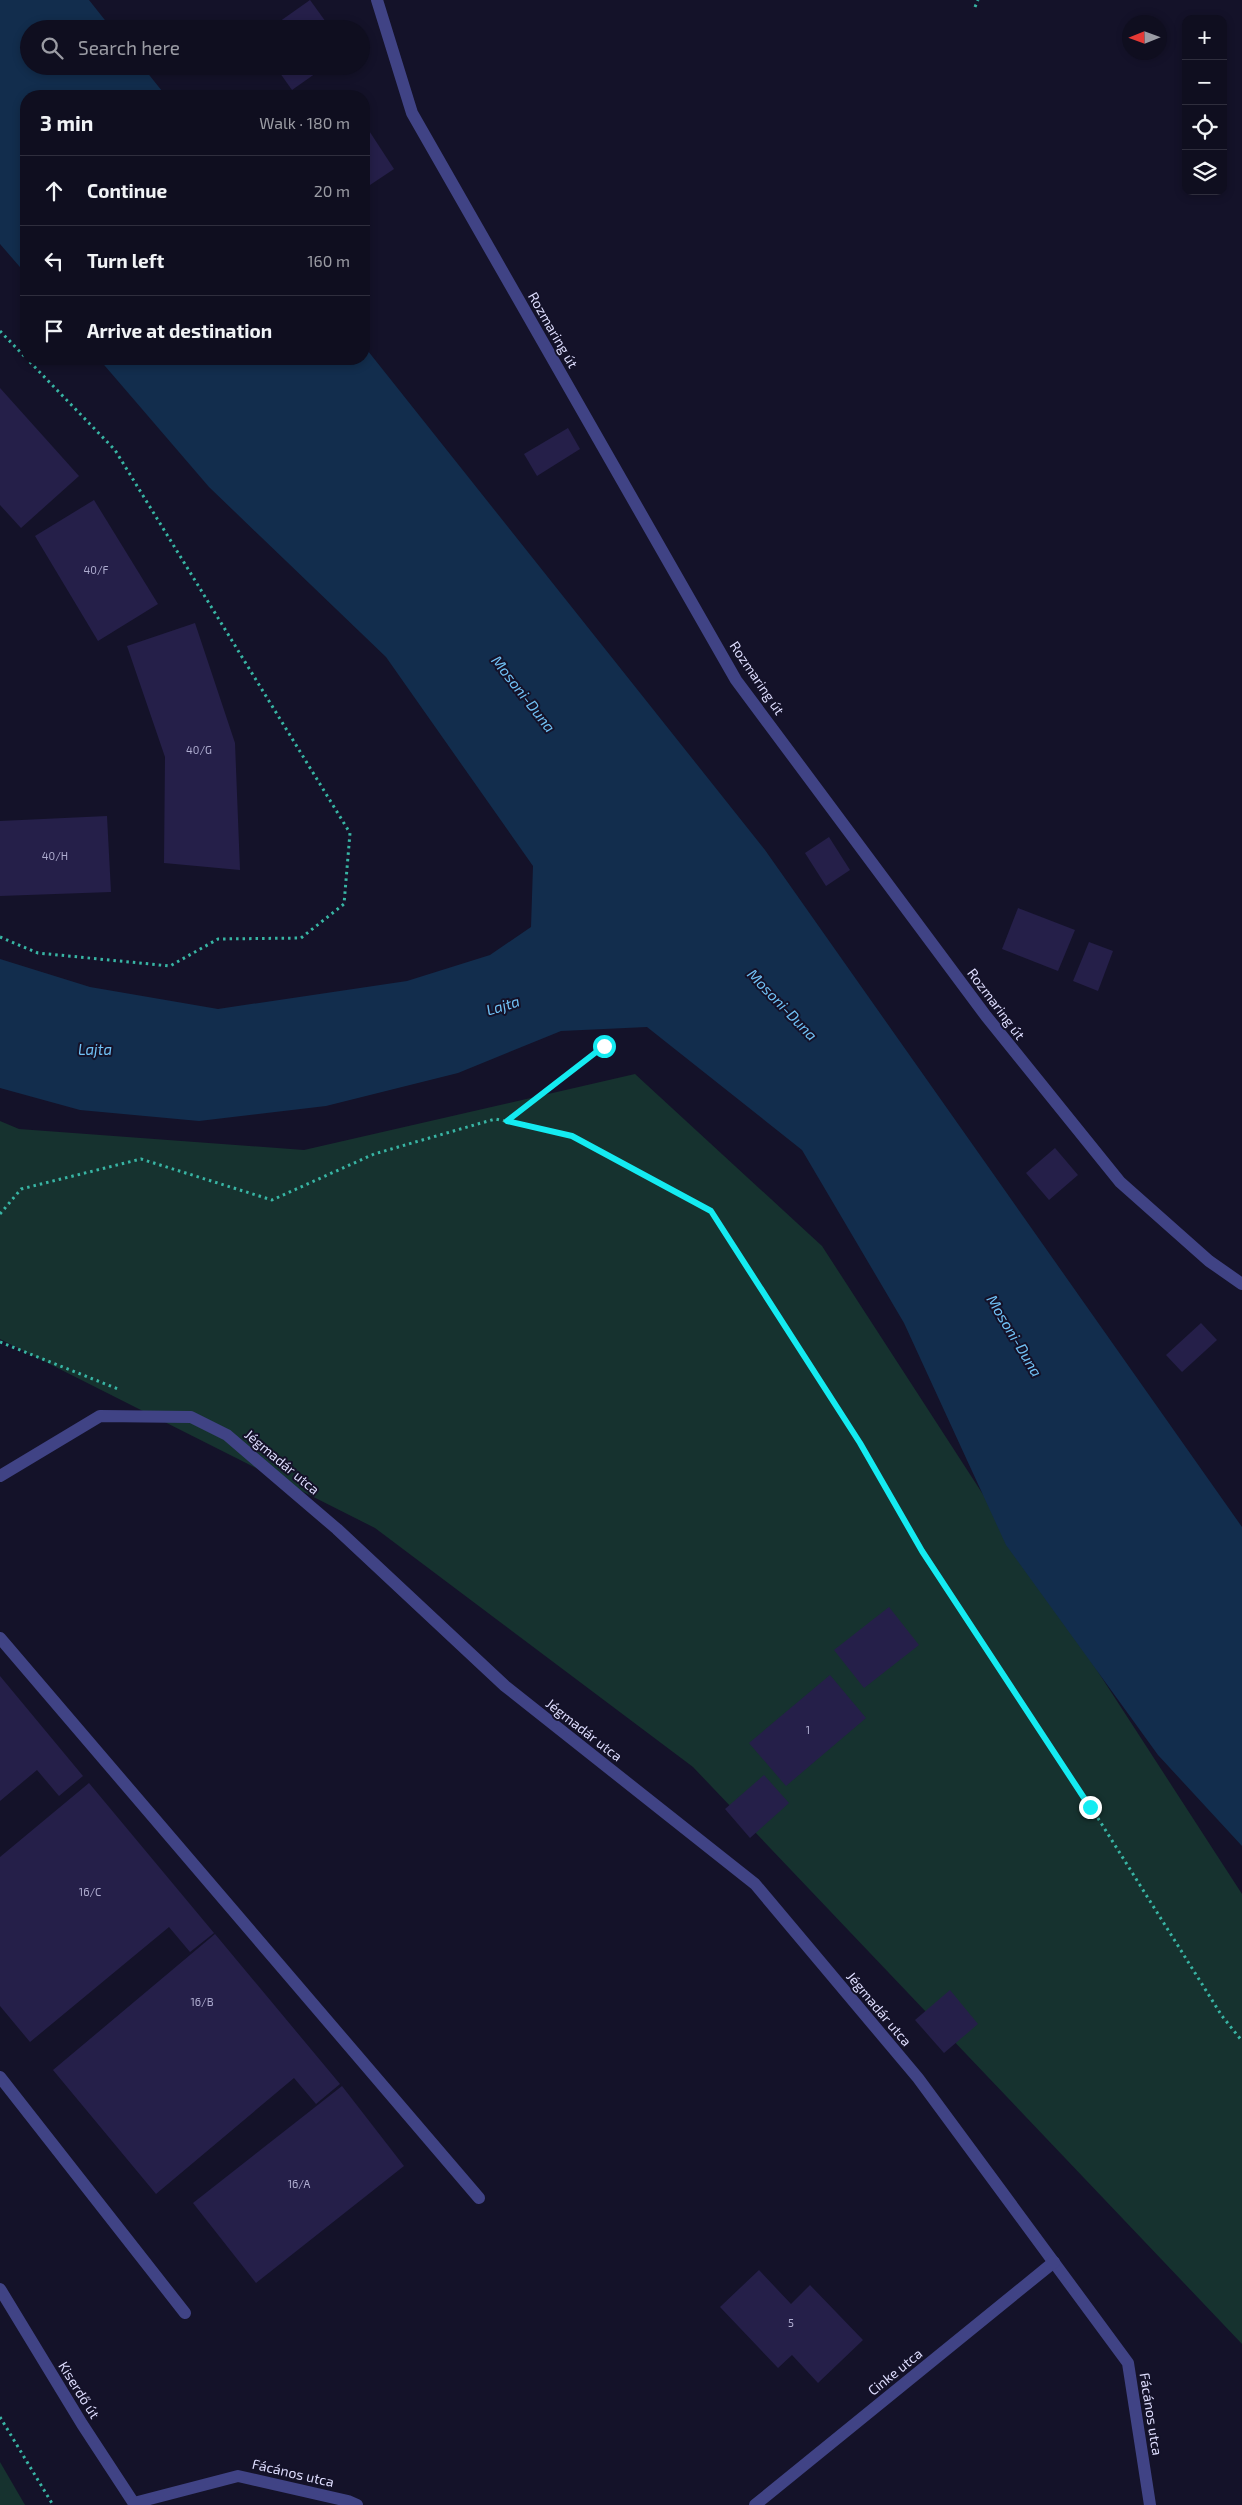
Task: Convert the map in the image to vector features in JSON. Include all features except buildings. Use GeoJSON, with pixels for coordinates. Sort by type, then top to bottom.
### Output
{"type":"FeatureCollection","features":[{"type":"Feature","properties":{"kind":"street","name":"Rozmaring út"},"geometry":{"type":"LineString","coordinates":[[377,0],[412,113],[736,680],[986,1016],[1120,1182],[1209,1261],[1242,1284]]}},
{"type":"Feature","properties":{"kind":"street","name":"Jégmadár utca"},"geometry":{"type":"LineString","coordinates":[[0,1476],[100,1416],[191,1418],[227,1435],[337,1528],[505,1686],[755,1884],[918,2078],[1054,2262]]}},
{"type":"Feature","properties":{"kind":"street"},"geometry":{"type":"LineString","coordinates":[[0,1638],[479,2198]]}},
{"type":"Feature","properties":{"kind":"street"},"geometry":{"type":"LineString","coordinates":[[0,2077],[4,2091],[185,2313]]}},
{"type":"Feature","properties":{"kind":"street","name":"Cinke utca"},"geometry":{"type":"LineString","coordinates":[[756,2505],[1054,2262]]}},
{"type":"Feature","properties":{"kind":"street","name":"Fácános utca"},"geometry":{"type":"LineString","coordinates":[[1054,2262],[1128,2363],[1150,2505]]}},
{"type":"Feature","properties":{"kind":"street","name":"Kiserdő út"},"geometry":{"type":"LineString","coordinates":[[0,2289],[82,2424],[135,2504]]}},
{"type":"Feature","properties":{"kind":"street","name":"Fácános utca"},"geometry":{"type":"LineString","coordinates":[[135,2504],[238,2476],[348,2500],[357,2505]]}},
{"type":"Feature","properties":{"kind":"path"},"geometry":{"type":"LineString","coordinates":[[975,7],[978,0]]}},
{"type":"Feature","properties":{"kind":"path"},"geometry":{"type":"LineString","coordinates":[[0,331],[20,351]]}},
{"type":"Feature","properties":{"kind":"path"},"geometry":{"type":"LineString","coordinates":[[0,937],[38,953],[170,966],[218,939],[301,938],[344,904],[350,833],[115,450],[34,365]]}},
{"type":"Feature","properties":{"kind":"path"},"geometry":{"type":"LineString","coordinates":[[507,1121],[604,1046]]}},
{"type":"Feature","properties":{"kind":"path"},"geometry":{"type":"LineString","coordinates":[[0,1214],[21,1189],[141,1159],[272,1200],[374,1154],[495,1119],[572,1136],[711,1211],[860,1443],[922,1551],[1090,1807],[1222,2016],[1242,2041]]}},
{"type":"Feature","properties":{"kind":"path"},"geometry":{"type":"LineString","coordinates":[[0,1342],[127,1392]]}},
{"type":"Feature","properties":{"kind":"path"},"geometry":{"type":"LineString","coordinates":[[0,2417],[52,2505]]}},
{"type":"Feature","properties":{"kind":"green space"},"geometry":{"type":"Polygon","coordinates":[[[635,1074],[822,1246],[1242,1894],[1242,2344],[693,1767],[375,1528],[0,1339],[0,1121],[19,1129],[304,1150],[635,1074]]]}},
{"type":"Feature","properties":{"kind":"green space"},"geometry":{"type":"Polygon","coordinates":[[[0,2462],[25,2505],[0,2505],[0,2462]]]}},
{"type":"Feature","properties":{"kind":"water"},"geometry":{"type":"Polygon","coordinates":[[[0,0],[89,0],[105,20],[20,20],[20,75],[149,75],[161,90],[20,90],[20,267],[0,244],[0,0]]]}},
{"type":"Feature","properties":{"kind":"water"},"geometry":{"type":"Polygon","coordinates":[[[370,354],[765,850],[1242,1527],[1242,1846],[1158,1755],[1006,1545],[904,1323],[802,1150],[647,1027],[561,1031],[458,1073],[326,1106],[199,1121],[80,1110],[0,1088],[0,959],[90,987],[218,1009],[407,981],[490,955],[531,927],[533,866],[386,657],[209,487],[104,365],[370,365],[370,354]]]}},
{"type":"Feature","properties":{"kind":"route"},"geometry":{"type":"LineString","coordinates":[[604,1046],[507,1121],[572,1136],[711,1211],[860,1443],[922,1551],[1090,1807]]}},
{"type":"Feature","properties":{"kind":"water label","name":"Mosoni-Duna"},"geometry":{"type":"Point","coordinates":[523,694]}},
{"type":"Feature","properties":{"kind":"water label","name":"Mosoni-Duna"},"geometry":{"type":"Point","coordinates":[782,1005]}},
{"type":"Feature","properties":{"kind":"water label","name":"Lajta"},"geometry":{"type":"Point","coordinates":[503,1006]}},
{"type":"Feature","properties":{"kind":"water label","name":"Lajta"},"geometry":{"type":"Point","coordinates":[95,1050]}},
{"type":"Feature","properties":{"kind":"water label","name":"Mosoni-Duna"},"geometry":{"type":"Point","coordinates":[1014,1336]}}]}
